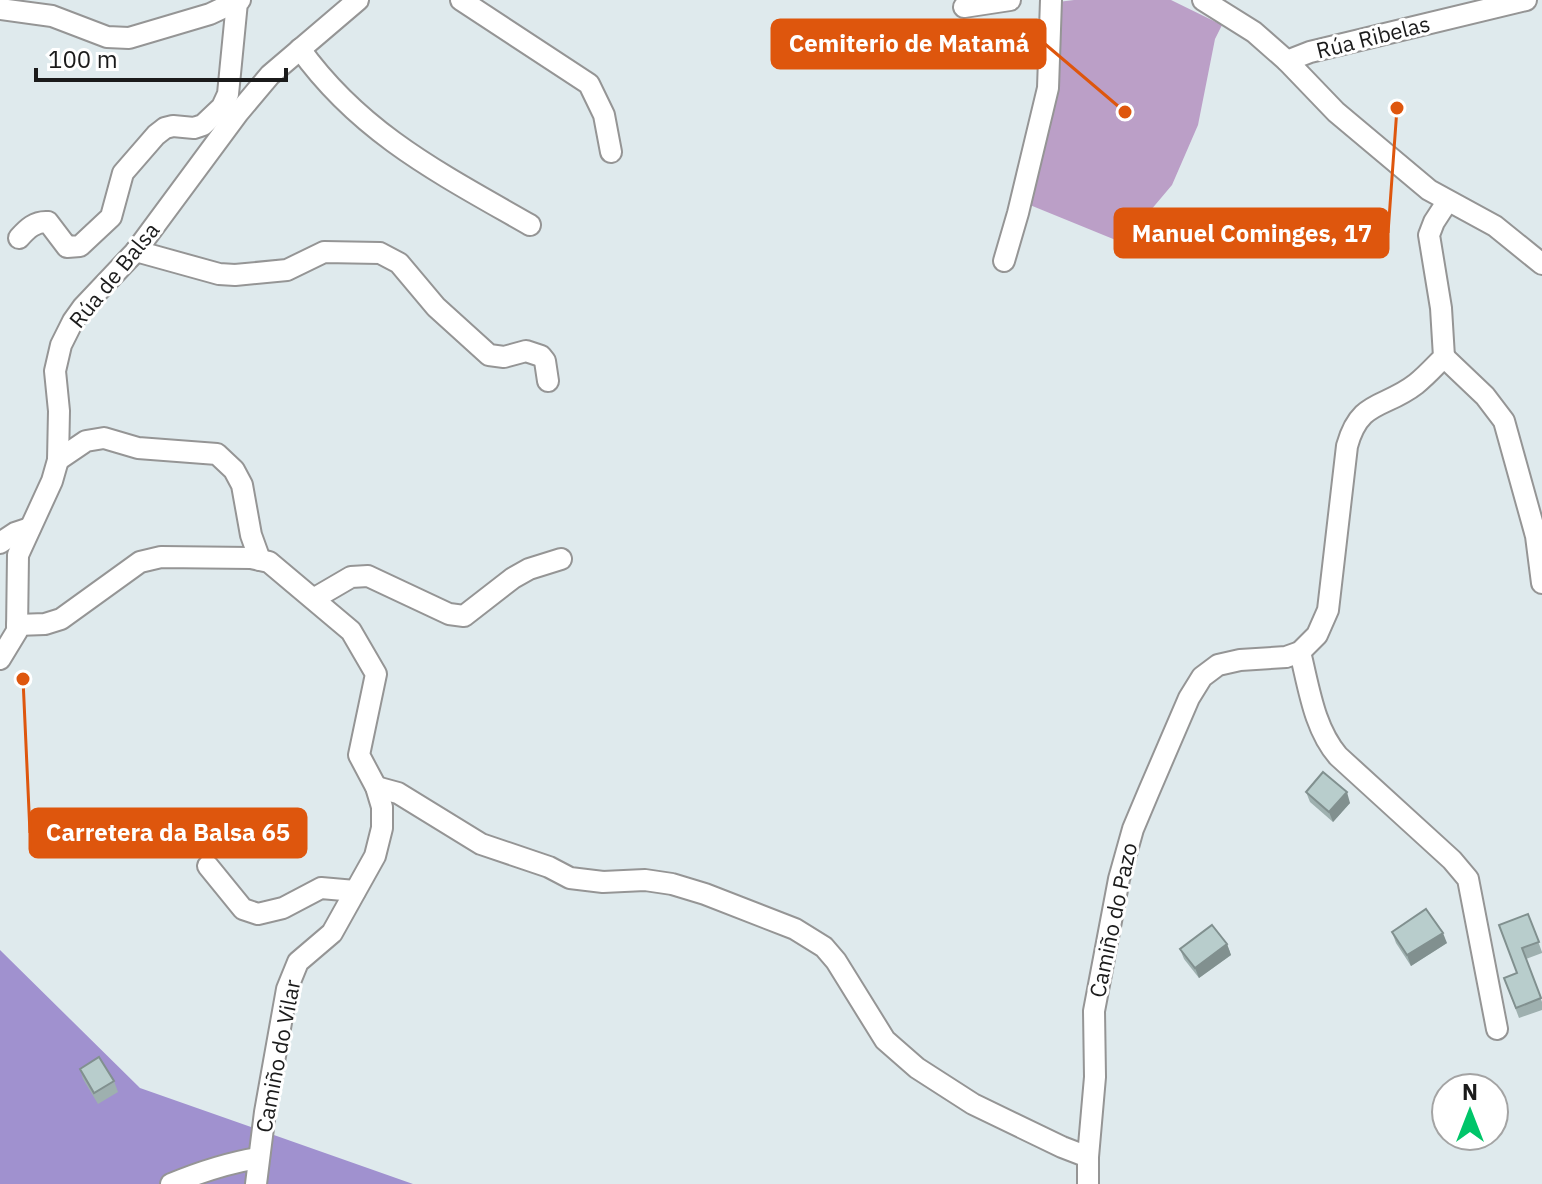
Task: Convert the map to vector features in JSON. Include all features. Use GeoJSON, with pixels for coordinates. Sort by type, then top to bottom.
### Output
{"type":"FeatureCollection","features":[{"type":"Feature","properties":{"kind":"street","name":"Rúa de Balsa"},"geometry":{"type":"LineString","coordinates":[[0,659],[14,638],[17,625],[16,567],[21,544],[52,481],[58,460],[59,411],[55,371],[61,345],[83,307],[136,251],[270,75],[358,0]]}},
{"type":"Feature","properties":{"kind":"street"},"geometry":{"type":"LineString","coordinates":[[461,0],[589,84],[604,115],[611,152]]}},
{"type":"Feature","properties":{"kind":"street"},"geometry":{"type":"LineString","coordinates":[[964,7],[1010,0]]}},
{"type":"Feature","properties":{"kind":"street"},"geometry":{"type":"LineString","coordinates":[[1004,261],[1048,88],[1051,0]]}},
{"type":"Feature","properties":{"kind":"street"},"geometry":{"type":"LineString","coordinates":[[1203,0],[1233,17],[1287,61],[1336,112],[1429,190],[1495,226],[1542,264]]}},
{"type":"Feature","properties":{"kind":"street","name":"Rúa Ribelas"},"geometry":{"type":"LineString","coordinates":[[1287,61],[1463,8],[1526,0]]}},
{"type":"Feature","properties":{"kind":"street"},"geometry":{"type":"LineString","coordinates":[[0,9],[52,16],[117,39],[210,14],[238,1]]}},
{"type":"Feature","properties":{"kind":"street"},"geometry":{"type":"LineString","coordinates":[[194,128],[203,125],[222,107],[228,94],[238,1]]}},
{"type":"Feature","properties":{"kind":"street"},"geometry":{"type":"LineString","coordinates":[[300,49],[343,101],[376,130],[530,225]]}},
{"type":"Feature","properties":{"kind":"street"},"geometry":{"type":"LineString","coordinates":[[19,238],[27,229],[48,222],[67,247],[80,246],[111,217],[123,173],[156,135],[173,126],[204,131],[224,124],[229,126]]}},
{"type":"Feature","properties":{"kind":"street"},"geometry":{"type":"LineString","coordinates":[[1447,202],[1429,235],[1441,308],[1444,357],[1485,396],[1504,421],[1536,536],[1542,583]]}},
{"type":"Feature","properties":{"kind":"street"},"geometry":{"type":"LineString","coordinates":[[136,251],[219,274],[235,275],[287,270],[324,252],[380,253],[399,263],[436,307],[489,355],[504,357],[526,351],[541,356],[545,361],[548,381]]}},
{"type":"Feature","properties":{"kind":"street"},"geometry":{"type":"LineString","coordinates":[[1444,357],[1416,385],[1360,416],[1351,431],[1328,610],[1317,635],[1300,652],[1326,742],[1452,860],[1468,879],[1497,1029]]}},
{"type":"Feature","properties":{"kind":"street"},"geometry":{"type":"LineString","coordinates":[[17,625],[45,624],[61,619],[140,562],[161,557],[260,560],[251,535],[242,485],[234,470],[217,454],[138,448],[104,438],[86,441],[58,460]]}},
{"type":"Feature","properties":{"kind":"street"},"geometry":{"type":"LineString","coordinates":[[0,543],[30,528]]}},
{"type":"Feature","properties":{"kind":"street"},"geometry":{"type":"LineString","coordinates":[[315,598],[351,577],[368,576],[449,614],[464,616],[513,578],[529,569],[561,559]]}},
{"type":"Feature","properties":{"kind":"street","name":"Camiño do Vilar"},"geometry":{"type":"LineString","coordinates":[[256,1184],[287,989],[298,962],[332,933],[375,856],[382,828],[382,807],[376,787],[359,755],[376,674],[351,631],[269,562],[260,560]]}},
{"type":"Feature","properties":{"kind":"street","name":"Camiño do Pazo"},"geometry":{"type":"LineString","coordinates":[[1088,1184],[1095,1077],[1094,1011],[1119,879],[1133,829],[1189,698],[1202,677],[1218,665],[1286,657],[1300,652]]}},
{"type":"Feature","properties":{"kind":"street"},"geometry":{"type":"LineString","coordinates":[[376,787],[398,793],[481,844],[549,867],[570,878],[603,882],[645,880],[672,884],[795,929],[824,947],[885,1040],[917,1068],[973,1104],[1088,1157]]}},
{"type":"Feature","properties":{"kind":"street"},"geometry":{"type":"LineString","coordinates":[[208,866],[243,909],[258,914],[283,908],[321,888],[355,891]]}},
{"type":"Feature","properties":{"kind":"street"},"geometry":{"type":"LineString","coordinates":[[171,1184],[199,1172],[258,1158]]}},
{"type":"Feature","properties":{"kind":"shaded area"},"geometry":{"type":"Polygon","coordinates":[[[1171,0],[1222,25],[1215,39],[1198,125],[1172,185],[1123,243],[1025,203],[1058,2],[1171,0]]]}},
{"type":"Feature","properties":{"kind":"shaded area"},"geometry":{"type":"Polygon","coordinates":[[[0,950],[140,1088],[413,1184],[0,1184],[0,950]]]}},
{"type":"Feature","properties":{"kind":"building"},"geometry":{"type":"Polygon","coordinates":[[[1323,772],[1347,792],[1329,812],[1306,792],[1323,772]]]}},
{"type":"Feature","properties":{"kind":"building"},"geometry":{"type":"Polygon","coordinates":[[[1426,909],[1443,933],[1407,955],[1392,932],[1426,909]]]}},
{"type":"Feature","properties":{"kind":"building"},"geometry":{"type":"Polygon","coordinates":[[[1528,914],[1539,942],[1522,948],[1541,998],[1516,1008],[1504,978],[1517,973],[1499,925],[1528,914]]]}},
{"type":"Feature","properties":{"kind":"building"},"geometry":{"type":"Polygon","coordinates":[[[1212,925],[1227,944],[1195,968],[1180,949],[1212,925]]]}},
{"type":"Feature","properties":{"kind":"building"},"geometry":{"type":"Polygon","coordinates":[[[99,1057],[114,1081],[94,1093],[80,1069],[99,1057]]]}},
{"type":"Feature","properties":{"kind":"place","name":"Manuel Cominges, 17"},"geometry":{"type":"Point","coordinates":[1397,108]}},
{"type":"Feature","properties":{"kind":"place","name":"Cemiterio de Matamá"},"geometry":{"type":"Point","coordinates":[1125,112]}},
{"type":"Feature","properties":{"kind":"place","name":"Carretera da Balsa 65"},"geometry":{"type":"Point","coordinates":[23,679]}}]}
